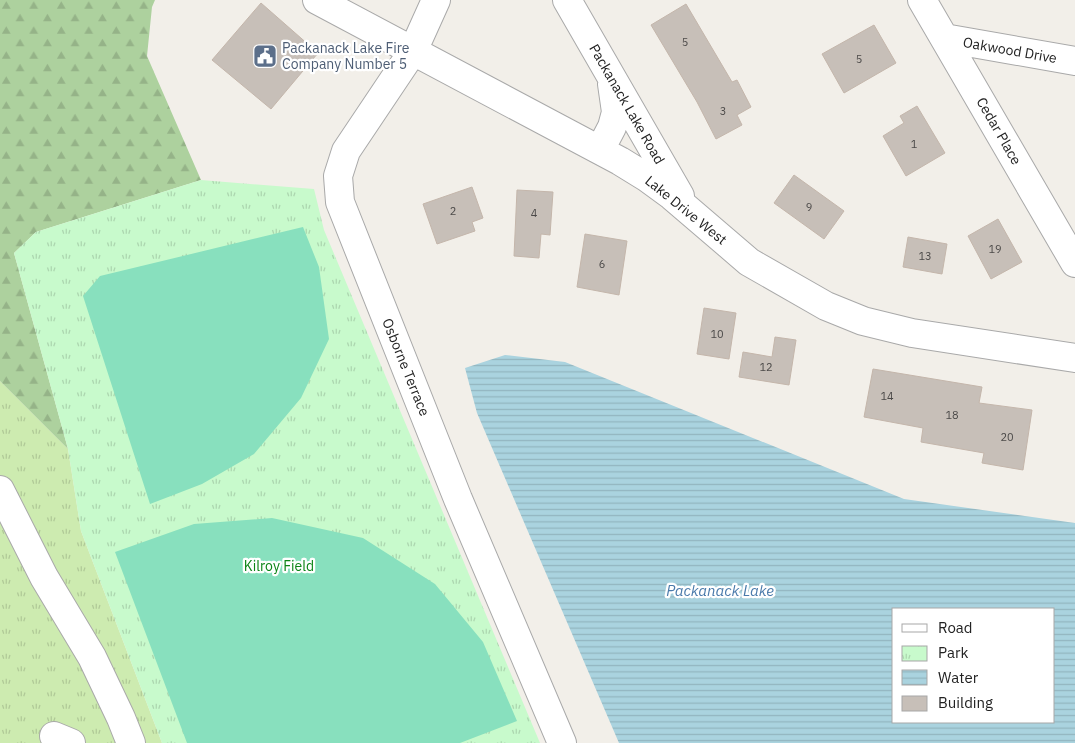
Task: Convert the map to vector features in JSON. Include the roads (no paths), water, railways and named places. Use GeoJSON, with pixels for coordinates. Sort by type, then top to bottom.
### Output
{"type":"FeatureCollection","features":[{"type":"Feature","properties":{"kind":"street","name":"Lake Drive West"},"geometry":{"type":"LineString","coordinates":[[317,0],[600,150],[646,177],[687,209],[748,262],[818,302],[844,314],[912,333],[1075,358]]}},
{"type":"Feature","properties":{"kind":"street","name":"Osborne Terrace"},"geometry":{"type":"LineString","coordinates":[[436,0],[413,51],[346,150],[338,176],[340,202],[458,499],[562,743]]}},
{"type":"Feature","properties":{"kind":"street","name":"Packanack Lake Road"},"geometry":{"type":"LineString","coordinates":[[567,0],[687,209]]}},
{"type":"Feature","properties":{"kind":"street","name":"Cedar Place"},"geometry":{"type":"LineString","coordinates":[[922,0],[1075,263]]}},
{"type":"Feature","properties":{"kind":"street","name":"Oakwood Drive"},"geometry":{"type":"LineString","coordinates":[[944,38],[1075,61]]}},
{"type":"Feature","properties":{"kind":"street"},"geometry":{"type":"LineString","coordinates":[[600,150],[612,127],[616,112],[611,78]]}},
{"type":"Feature","properties":{"kind":"street"},"geometry":{"type":"LineString","coordinates":[[0,490],[44,577],[92,657],[131,743]]}},
{"type":"Feature","properties":{"kind":"water","name":"Packanack Lake"},"geometry":{"type":"Polygon","coordinates":[[[505,355],[565,362],[904,499],[1075,523],[1075,743],[619,743],[477,413],[465,368],[505,355]]]}},
{"type":"Feature","properties":{"kind":"place","name":"Packanack Lake Fire Company Number 5"},"geometry":{"type":"Point","coordinates":[265,56]}},
{"type":"Feature","properties":{"kind":"park label","name":"Kilroy Field"},"geometry":{"type":"Point","coordinates":[279,566]}}]}
